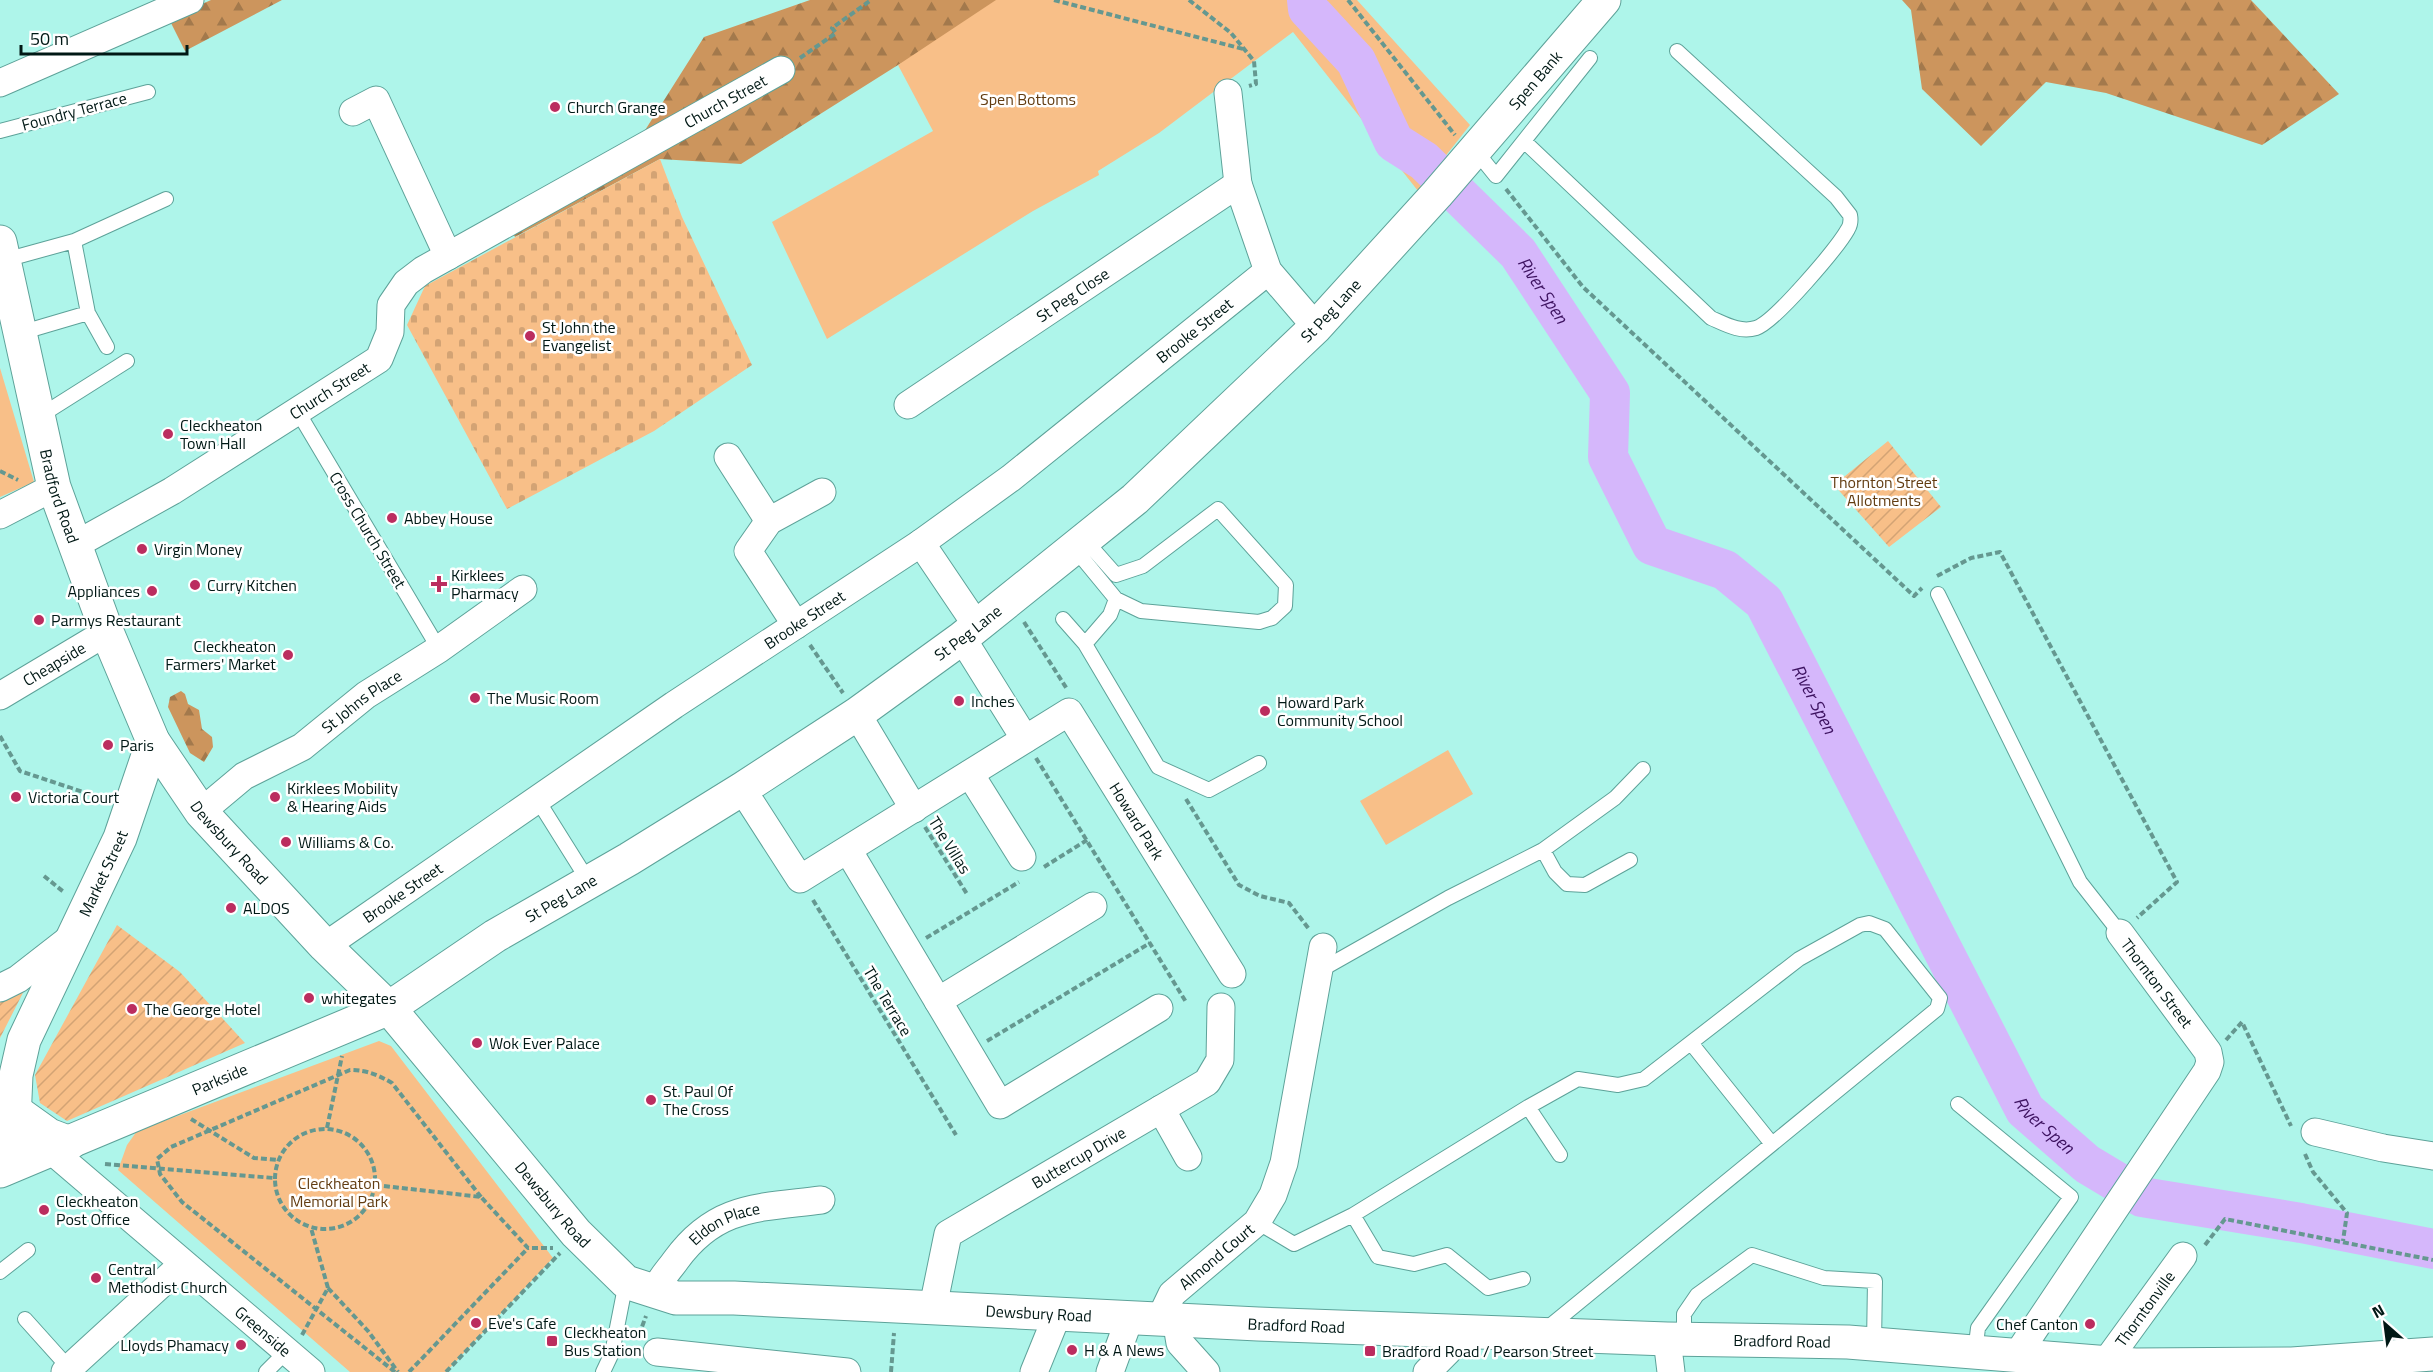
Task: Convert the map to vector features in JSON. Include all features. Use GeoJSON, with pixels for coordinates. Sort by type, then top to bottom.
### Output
{"type":"FeatureCollection","features":[{"type":"Feature","properties":{"kind":"main road","name":"Spen Bank"},"geometry":{"type":"LineString","coordinates":[[1470,155],[1604,0]]}},
{"type":"Feature","properties":{"kind":"main road","name":"St Peg Lane"},"geometry":{"type":"LineString","coordinates":[[389,1008],[495,936],[742,789],[857,714],[970,632],[1135,499],[1316,327],[1470,155]]}},
{"type":"Feature","properties":{"kind":"main road","name":"Bradford Road"},"geometry":{"type":"LineString","coordinates":[[3,251],[12,324],[38,417],[54,487],[107,632],[153,741]]}},
{"type":"Feature","properties":{"kind":"main road","name":"Dewsbury Road"},"geometry":{"type":"LineString","coordinates":[[153,741],[193,801],[326,946],[389,1008],[576,1233],[640,1286],[676,1298],[896,1305],[1155,1318]]}},
{"type":"Feature","properties":{"kind":"main road","name":"Market Street"},"geometry":{"type":"LineString","coordinates":[[2,1170],[14,1143],[7,1108],[24,1040],[120,838],[153,741]]}},
{"type":"Feature","properties":{"kind":"main road"},"geometry":{"type":"LineString","coordinates":[[131,805],[155,790],[193,801]]}},
{"type":"Feature","properties":{"kind":"main road","name":"Parkside"},"geometry":{"type":"LineString","coordinates":[[2,1170],[64,1153],[162,1104],[389,1008]]}},
{"type":"Feature","properties":{"kind":"main road"},"geometry":{"type":"LineString","coordinates":[[7,1108],[49,1135],[64,1153]]}},
{"type":"Feature","properties":{"kind":"main road","name":"Bradford Road"},"geometry":{"type":"LineString","coordinates":[[1155,1318],[1451,1332],[1874,1344],[2135,1365],[2266,1368],[2433,1354]]}},
{"type":"Feature","properties":{"kind":"street"},"geometry":{"type":"LineString","coordinates":[[0,83],[190,0]]}},
{"type":"Feature","properties":{"kind":"street","name":"Church Street"},"geometry":{"type":"LineString","coordinates":[[75,545],[172,491],[379,359],[390,332],[392,305],[406,283],[448,256],[540,207],[782,70]]}},
{"type":"Feature","properties":{"kind":"street"},"geometry":{"type":"LineString","coordinates":[[1228,93],[1238,184],[1268,271],[1316,327]]}},
{"type":"Feature","properties":{"kind":"street"},"geometry":{"type":"LineString","coordinates":[[353,112],[376,100],[448,256]]}},
{"type":"Feature","properties":{"kind":"street","name":"St Peg Close"},"geometry":{"type":"LineString","coordinates":[[908,405],[1238,184]]}},
{"type":"Feature","properties":{"kind":"street","name":"Brooke Street"},"geometry":{"type":"LineString","coordinates":[[326,946],[537,799],[921,543],[1011,478],[1268,271]]}},
{"type":"Feature","properties":{"kind":"street"},"geometry":{"type":"LineString","coordinates":[[728,457],[769,521]]}},
{"type":"Feature","properties":{"kind":"street"},"geometry":{"type":"LineString","coordinates":[[0,515],[54,487]]}},
{"type":"Feature","properties":{"kind":"street"},"geometry":{"type":"LineString","coordinates":[[796,625],[748,551],[769,521],[822,492]]}},
{"type":"Feature","properties":{"kind":"street"},"geometry":{"type":"LineString","coordinates":[[921,543],[1025,739]]}},
{"type":"Feature","properties":{"kind":"street","name":"St Johns Place"},"geometry":{"type":"LineString","coordinates":[[193,801],[302,747],[366,695],[439,649],[523,589]]}},
{"type":"Feature","properties":{"kind":"street","name":"Cheapside"},"geometry":{"type":"LineString","coordinates":[[0,696],[107,632]]}},
{"type":"Feature","properties":{"kind":"street"},"geometry":{"type":"LineString","coordinates":[[742,789],[801,879],[1070,712]]}},
{"type":"Feature","properties":{"kind":"street","name":"Howard Park"},"geometry":{"type":"LineString","coordinates":[[1070,712],[1232,974]]}},
{"type":"Feature","properties":{"kind":"street"},"geometry":{"type":"LineString","coordinates":[[857,714],[914,809]]}},
{"type":"Feature","properties":{"kind":"street"},"geometry":{"type":"LineString","coordinates":[[970,774],[1029,868]]}},
{"type":"Feature","properties":{"kind":"street"},"geometry":{"type":"LineString","coordinates":[[848,850],[1000,1105],[1159,1008]]}},
{"type":"Feature","properties":{"kind":"street"},"geometry":{"type":"LineString","coordinates":[[938,1001],[1093,906]]}},
{"type":"Feature","properties":{"kind":"street","name":"Thornton Street"},"geometry":{"type":"LineString","coordinates":[[2120,933],[2208,1052]]}},
{"type":"Feature","properties":{"kind":"street","name":"Market Street"},"geometry":{"type":"LineString","coordinates":[[0,988],[18,979],[72,937]]}},
{"type":"Feature","properties":{"kind":"street","name":"Almond Court"},"geometry":{"type":"LineString","coordinates":[[1110,1372],[1172,1294],[1257,1222],[1273,1195],[1284,1163],[1321,959]]}},
{"type":"Feature","properties":{"kind":"street","name":"Buttercup Drive"},"geometry":{"type":"LineString","coordinates":[[933,1307],[948,1234],[1207,1082],[1220,1060],[1221,1008]]}},
{"type":"Feature","properties":{"kind":"street"},"geometry":{"type":"LineString","coordinates":[[2017,1355],[2207,1071],[2210,1062],[2208,1052]]}},
{"type":"Feature","properties":{"kind":"street"},"geometry":{"type":"LineString","coordinates":[[1161,1109],[1188,1157]]}},
{"type":"Feature","properties":{"kind":"street"},"geometry":{"type":"LineString","coordinates":[[2304,1137],[2433,1156]]}},
{"type":"Feature","properties":{"kind":"street","name":"Greenside"},"geometry":{"type":"LineString","coordinates":[[64,1153],[183,1264],[296,1360]]}},
{"type":"Feature","properties":{"kind":"street","name":"Eldon Place"},"geometry":{"type":"LineString","coordinates":[[640,1286],[691,1239],[716,1220],[750,1209],[821,1200]]}},
{"type":"Feature","properties":{"kind":"street","name":"Thorntonville"},"geometry":{"type":"LineString","coordinates":[[2106,1362],[2183,1256]]}},
{"type":"Feature","properties":{"kind":"street"},"geometry":{"type":"LineString","coordinates":[[67,1370],[183,1264]]}},
{"type":"Feature","properties":{"kind":"street"},"geometry":{"type":"LineString","coordinates":[[1034,1372],[1058,1313]]}},
{"type":"Feature","properties":{"kind":"street"},"geometry":{"type":"LineString","coordinates":[[1155,1318],[1180,1343],[1199,1370]]}},
{"type":"Feature","properties":{"kind":"street"},"geometry":{"type":"LineString","coordinates":[[1426,1372],[1448,1351],[1451,1332]]}},
{"type":"Feature","properties":{"kind":"street"},"geometry":{"type":"LineString","coordinates":[[1671,1372],[1676,1339]]}},
{"type":"Feature","properties":{"kind":"street"},"geometry":{"type":"LineString","coordinates":[[647,1346],[693,1364],[847,1372]]}},
{"type":"Feature","properties":{"kind":"lane"},"geometry":{"type":"LineString","coordinates":[[1524,141],[1712,318],[1737,329],[1756,328],[1775,316],[1831,251],[1847,231],[1850,215],[1836,197],[1677,51]]}},
{"type":"Feature","properties":{"kind":"lane"},"geometry":{"type":"LineString","coordinates":[[1470,155],[1496,177],[1590,58]]}},
{"type":"Feature","properties":{"kind":"lane","name":"Foundry Terrace"},"geometry":{"type":"LineString","coordinates":[[0,131],[148,92]]}},
{"type":"Feature","properties":{"kind":"lane"},"geometry":{"type":"LineString","coordinates":[[3,251],[74,241],[166,200]]}},
{"type":"Feature","properties":{"kind":"lane"},"geometry":{"type":"LineString","coordinates":[[74,241],[88,313],[107,347]]}},
{"type":"Feature","properties":{"kind":"lane"},"geometry":{"type":"LineString","coordinates":[[12,324],[88,313]]}},
{"type":"Feature","properties":{"kind":"lane"},"geometry":{"type":"LineString","coordinates":[[38,417],[127,361]]}},
{"type":"Feature","properties":{"kind":"lane","name":"Cross Church Street"},"geometry":{"type":"LineString","coordinates":[[298,412],[439,649]]}},
{"type":"Feature","properties":{"kind":"lane"},"geometry":{"type":"LineString","coordinates":[[1218,509],[1286,585],[1285,606],[1272,618],[1259,622],[1141,611],[1116,599],[1079,544],[1116,575],[1143,566],[1218,509]]}},
{"type":"Feature","properties":{"kind":"lane","name":"Thornton Street"},"geometry":{"type":"LineString","coordinates":[[1938,594],[2080,882],[2120,933]]}},
{"type":"Feature","properties":{"kind":"lane"},"geometry":{"type":"LineString","coordinates":[[1085,644],[1110,615],[1116,599]]}},
{"type":"Feature","properties":{"kind":"lane"},"geometry":{"type":"LineString","coordinates":[[1063,619],[1085,644],[1158,767],[1209,790],[1259,763]]}},
{"type":"Feature","properties":{"kind":"lane"},"geometry":{"type":"LineString","coordinates":[[1321,959],[1543,850],[1616,798],[1643,769]]}},
{"type":"Feature","properties":{"kind":"lane"},"geometry":{"type":"LineString","coordinates":[[537,799],[589,882]]}},
{"type":"Feature","properties":{"kind":"lane"},"geometry":{"type":"LineString","coordinates":[[1543,850],[1555,872],[1567,884],[1585,885],[1630,860]]}},
{"type":"Feature","properties":{"kind":"lane"},"geometry":{"type":"LineString","coordinates":[[1257,1222],[1294,1244],[1353,1215],[1578,1078],[1618,1085],[1644,1079],[1799,959],[1860,925],[1869,923],[1886,929],[1937,994],[1939,1004],[1539,1335]]}},
{"type":"Feature","properties":{"kind":"lane"},"geometry":{"type":"LineString","coordinates":[[1690,1043],[1772,1144]]}},
{"type":"Feature","properties":{"kind":"lane"},"geometry":{"type":"LineString","coordinates":[[1958,1104],[2071,1197],[1978,1328],[1975,1352]]}},
{"type":"Feature","properties":{"kind":"lane"},"geometry":{"type":"LineString","coordinates":[[1528,1107],[1560,1155]]}},
{"type":"Feature","properties":{"kind":"lane"},"geometry":{"type":"LineString","coordinates":[[1353,1215],[1378,1257],[1414,1264],[1447,1255],[1488,1288],[1523,1279]]}},
{"type":"Feature","properties":{"kind":"lane"},"geometry":{"type":"LineString","coordinates":[[0,1272],[28,1250]]}},
{"type":"Feature","properties":{"kind":"lane"},"geometry":{"type":"LineString","coordinates":[[1676,1339],[1684,1314],[1697,1295],[1752,1255],[1824,1278],[1875,1281],[1874,1344]]}},
{"type":"Feature","properties":{"kind":"lane"},"geometry":{"type":"LineString","coordinates":[[603,1372],[640,1286]]}},
{"type":"Feature","properties":{"kind":"lane"},"geometry":{"type":"LineString","coordinates":[[25,1319],[67,1370]]}},
{"type":"Feature","properties":{"kind":"lane"},"geometry":{"type":"LineString","coordinates":[[266,1372],[296,1360]]}},
{"type":"Feature","properties":{"kind":"path"},"geometry":{"type":"LineString","coordinates":[[782,70],[836,33],[832,28],[871,0]]}},
{"type":"Feature","properties":{"kind":"path"},"geometry":{"type":"LineString","coordinates":[[1054,0],[1243,49]]}},
{"type":"Feature","properties":{"kind":"path"},"geometry":{"type":"LineString","coordinates":[[1189,0],[1231,33],[1254,62],[1256,84],[1228,93]]}},
{"type":"Feature","properties":{"kind":"path"},"geometry":{"type":"LineString","coordinates":[[1348,0],[1470,155]]}},
{"type":"Feature","properties":{"kind":"path"},"geometry":{"type":"LineString","coordinates":[[1496,177],[1583,287],[1914,596],[1936,576],[1971,558],[2000,552],[2177,882],[2120,933]]}},
{"type":"Feature","properties":{"kind":"path"},"geometry":{"type":"LineString","coordinates":[[1010,600],[1076,704],[1070,712]]}},
{"type":"Feature","properties":{"kind":"path"},"geometry":{"type":"LineString","coordinates":[[796,625],[857,714]]}},
{"type":"Feature","properties":{"kind":"path"},"geometry":{"type":"LineString","coordinates":[[0,736],[20,771],[131,805]]}},
{"type":"Feature","properties":{"kind":"path"},"geometry":{"type":"LineString","coordinates":[[1025,739],[1186,1002]]}},
{"type":"Feature","properties":{"kind":"path"},"geometry":{"type":"LineString","coordinates":[[1176,795],[1186,799],[1239,885],[1260,896],[1289,903],[1321,959]]}},
{"type":"Feature","properties":{"kind":"path","name":"The Villas"},"geometry":{"type":"LineString","coordinates":[[914,809],[967,894]]}},
{"type":"Feature","properties":{"kind":"path"},"geometry":{"type":"LineString","coordinates":[[907,950],[1029,868],[1087,840]]}},
{"type":"Feature","properties":{"kind":"path","name":"The Terrace"},"geometry":{"type":"LineString","coordinates":[[801,879],[956,1135]]}},
{"type":"Feature","properties":{"kind":"path"},"geometry":{"type":"LineString","coordinates":[[969,1053],[1150,943]]}},
{"type":"Feature","properties":{"kind":"path"},"geometry":{"type":"LineString","coordinates":[[2208,1052],[2223,1044],[2242,1022],[2304,1137],[2313,1172],[2347,1214],[2343,1241]]}},
{"type":"Feature","properties":{"kind":"path"},"geometry":{"type":"LineString","coordinates":[[327,1128],[342,1055],[341,1028]]}},
{"type":"Feature","properties":{"kind":"path"},"geometry":{"type":"LineString","coordinates":[[397,1372],[182,1202],[157,1167],[157,1159],[161,1153],[350,1070],[376,1073],[392,1083],[481,1197],[528,1248],[564,1249],[447,1372]]}},
{"type":"Feature","properties":{"kind":"path"},"geometry":{"type":"LineString","coordinates":[[162,1104],[210,1130],[254,1158],[278,1160]]}},
{"type":"Feature","properties":{"kind":"path"},"geometry":{"type":"LineString","coordinates":[[327,1128],[344,1132],[358,1140],[368,1153],[375,1168],[375,1185],[370,1202],[360,1216],[345,1226],[328,1230],[310,1228],[296,1221],[284,1209],[276,1195],[274,1178],[278,1160],[286,1146],[298,1136],[312,1130],[327,1128]]}},
{"type":"Feature","properties":{"kind":"path"},"geometry":{"type":"LineString","coordinates":[[64,1153],[117,1163],[274,1178]]}},
{"type":"Feature","properties":{"kind":"path"},"geometry":{"type":"LineString","coordinates":[[375,1185],[481,1197]]}},
{"type":"Feature","properties":{"kind":"path"},"geometry":{"type":"LineString","coordinates":[[2183,1256],[2196,1258],[2225,1219],[2433,1260]]}},
{"type":"Feature","properties":{"kind":"path"},"geometry":{"type":"LineString","coordinates":[[310,1228],[328,1288],[368,1331],[397,1372]]}},
{"type":"Feature","properties":{"kind":"path"},"geometry":{"type":"LineString","coordinates":[[409,1372],[528,1248]]}},
{"type":"Feature","properties":{"kind":"path"},"geometry":{"type":"LineString","coordinates":[[640,1286],[647,1346]]}},
{"type":"Feature","properties":{"kind":"path"},"geometry":{"type":"LineString","coordinates":[[296,1360],[316,1309],[328,1288]]}},
{"type":"Feature","properties":{"kind":"path"},"geometry":{"type":"LineString","coordinates":[[891,1372],[896,1305]]}},
{"type":"Feature","properties":{"kind":"green space"},"geometry":{"type":"Polygon","coordinates":[[[211,0],[282,0],[185,51],[169,19],[211,0]]]}},
{"type":"Feature","properties":{"kind":"green space"},"geometry":{"type":"Polygon","coordinates":[[[810,0],[1041,0],[898,65],[741,164],[660,159],[515,237],[505,219],[642,135],[704,37],[810,0]]]}},
{"type":"Feature","properties":{"kind":"green space","name":"Spen Bottoms"},"geometry":{"type":"Polygon","coordinates":[[[996,0],[1357,0],[1470,125],[1418,191],[1293,32],[1159,133],[1098,171],[1099,175],[1033,211],[827,339],[772,222],[933,131],[898,65],[996,0]]]}},
{"type":"Feature","properties":{"kind":"green space"},"geometry":{"type":"Polygon","coordinates":[[[1902,0],[2251,0],[2339,94],[2262,145],[2106,93],[2046,82],[1981,146],[1922,89],[1911,10],[1902,0]]]}},
{"type":"Feature","properties":{"kind":"green space"},"geometry":{"type":"Polygon","coordinates":[[[660,159],[682,217],[752,365],[654,431],[507,509],[407,325],[425,286],[660,159]]]}},
{"type":"Feature","properties":{"kind":"green space"},"geometry":{"type":"Polygon","coordinates":[[[0,368],[34,482],[0,497],[0,368]]]}},
{"type":"Feature","properties":{"kind":"green space","name":"Thornton Street Allotments"},"geometry":{"type":"Polygon","coordinates":[[[1888,441],[1941,507],[1889,547],[1834,485],[1888,441]]]}},
{"type":"Feature","properties":{"kind":"green space"},"geometry":{"type":"Polygon","coordinates":[[[181,691],[185,694],[188,704],[199,710],[202,729],[212,737],[213,747],[204,762],[190,753],[168,707],[170,697],[181,691]]]}},
{"type":"Feature","properties":{"kind":"green space"},"geometry":{"type":"Polygon","coordinates":[[[1448,750],[1473,794],[1386,845],[1360,801],[1448,750]]]}},
{"type":"Feature","properties":{"kind":"green space"},"geometry":{"type":"Polygon","coordinates":[[[117,925],[180,972],[245,1043],[67,1121],[40,1103],[35,1075],[117,925]]]}},
{"type":"Feature","properties":{"kind":"green space"},"geometry":{"type":"Polygon","coordinates":[[[29,981],[0,1038],[0,1000],[29,981]]]}},
{"type":"Feature","properties":{"kind":"green space","name":"Cleckheaton Memorial Park"},"geometry":{"type":"Polygon","coordinates":[[[379,1041],[391,1046],[553,1258],[446,1372],[350,1372],[118,1170],[127,1145],[137,1131],[379,1041]]]}},
{"type":"Feature","properties":{"kind":"waterway","name":"River Spen"},"geometry":{"type":"LineString","coordinates":[[1307,0],[1308,9],[1356,61],[1394,142],[1424,161],[1518,253],[1610,393],[1608,457],[1652,545],[1725,570],[1764,602],[2025,1110],[2087,1164],[2142,1197],[2301,1223],[2433,1249]]}},
{"type":"Feature","properties":{"kind":"place","name":"Church Grange"},"geometry":{"type":"Point","coordinates":[555,107]}},
{"type":"Feature","properties":{"kind":"place","name":"St John the Evangelist"},"geometry":{"type":"Point","coordinates":[530,336]}},
{"type":"Feature","properties":{"kind":"place","name":"Cleckheaton Town Hall"},"geometry":{"type":"Point","coordinates":[168,434]}},
{"type":"Feature","properties":{"kind":"place","name":"Abbey House"},"geometry":{"type":"Point","coordinates":[392,518]}},
{"type":"Feature","properties":{"kind":"place","name":"Virgin Money"},"geometry":{"type":"Point","coordinates":[142,549]}},
{"type":"Feature","properties":{"kind":"place","name":"Kirklees Pharmacy"},"geometry":{"type":"Point","coordinates":[439,584]}},
{"type":"Feature","properties":{"kind":"place","name":"Curry Kitchen"},"geometry":{"type":"Point","coordinates":[195,585]}},
{"type":"Feature","properties":{"kind":"place","name":"Appliances"},"geometry":{"type":"Point","coordinates":[152,591]}},
{"type":"Feature","properties":{"kind":"place","name":"Parmys Restaurant"},"geometry":{"type":"Point","coordinates":[39,620]}},
{"type":"Feature","properties":{"kind":"place","name":"Cleckheaton Farmers' Market"},"geometry":{"type":"Point","coordinates":[288,655]}},
{"type":"Feature","properties":{"kind":"place","name":"The Music Room"},"geometry":{"type":"Point","coordinates":[475,698]}},
{"type":"Feature","properties":{"kind":"place","name":"Inches"},"geometry":{"type":"Point","coordinates":[959,701]}},
{"type":"Feature","properties":{"kind":"place","name":"Howard Park Community School"},"geometry":{"type":"Point","coordinates":[1265,711]}},
{"type":"Feature","properties":{"kind":"place","name":"Paris"},"geometry":{"type":"Point","coordinates":[108,745]}},
{"type":"Feature","properties":{"kind":"place","name":"Victoria Court"},"geometry":{"type":"Point","coordinates":[16,797]}},
{"type":"Feature","properties":{"kind":"place","name":"Kirklees Mobility & Hearing Aids"},"geometry":{"type":"Point","coordinates":[275,797]}},
{"type":"Feature","properties":{"kind":"place","name":"Williams & Co."},"geometry":{"type":"Point","coordinates":[286,842]}},
{"type":"Feature","properties":{"kind":"place","name":"ALDOS"},"geometry":{"type":"Point","coordinates":[231,908]}},
{"type":"Feature","properties":{"kind":"place","name":"whitegates"},"geometry":{"type":"Point","coordinates":[309,998]}},
{"type":"Feature","properties":{"kind":"place","name":"The George Hotel"},"geometry":{"type":"Point","coordinates":[132,1009]}},
{"type":"Feature","properties":{"kind":"place","name":"Wok Ever Palace"},"geometry":{"type":"Point","coordinates":[477,1043]}},
{"type":"Feature","properties":{"kind":"place","name":"St. Paul Of The Cross"},"geometry":{"type":"Point","coordinates":[651,1100]}},
{"type":"Feature","properties":{"kind":"place","name":"Cleckheaton Post Office"},"geometry":{"type":"Point","coordinates":[44,1210]}},
{"type":"Feature","properties":{"kind":"place","name":"Central Methodist Church"},"geometry":{"type":"Point","coordinates":[96,1278]}},
{"type":"Feature","properties":{"kind":"place","name":"Eve's Cafe"},"geometry":{"type":"Point","coordinates":[476,1323]}},
{"type":"Feature","properties":{"kind":"place","name":"Chef Canton"},"geometry":{"type":"Point","coordinates":[2090,1324]}},
{"type":"Feature","properties":{"kind":"place","name":"Cleckheaton Bus Station"},"geometry":{"type":"Point","coordinates":[552,1341]}},
{"type":"Feature","properties":{"kind":"place","name":"Lloyds Phamacy"},"geometry":{"type":"Point","coordinates":[241,1345]}},
{"type":"Feature","properties":{"kind":"place","name":"H & A News"},"geometry":{"type":"Point","coordinates":[1072,1350]}},
{"type":"Feature","properties":{"kind":"place","name":"Bradford Road / Pearson Street"},"geometry":{"type":"Point","coordinates":[1370,1351]}}]}
